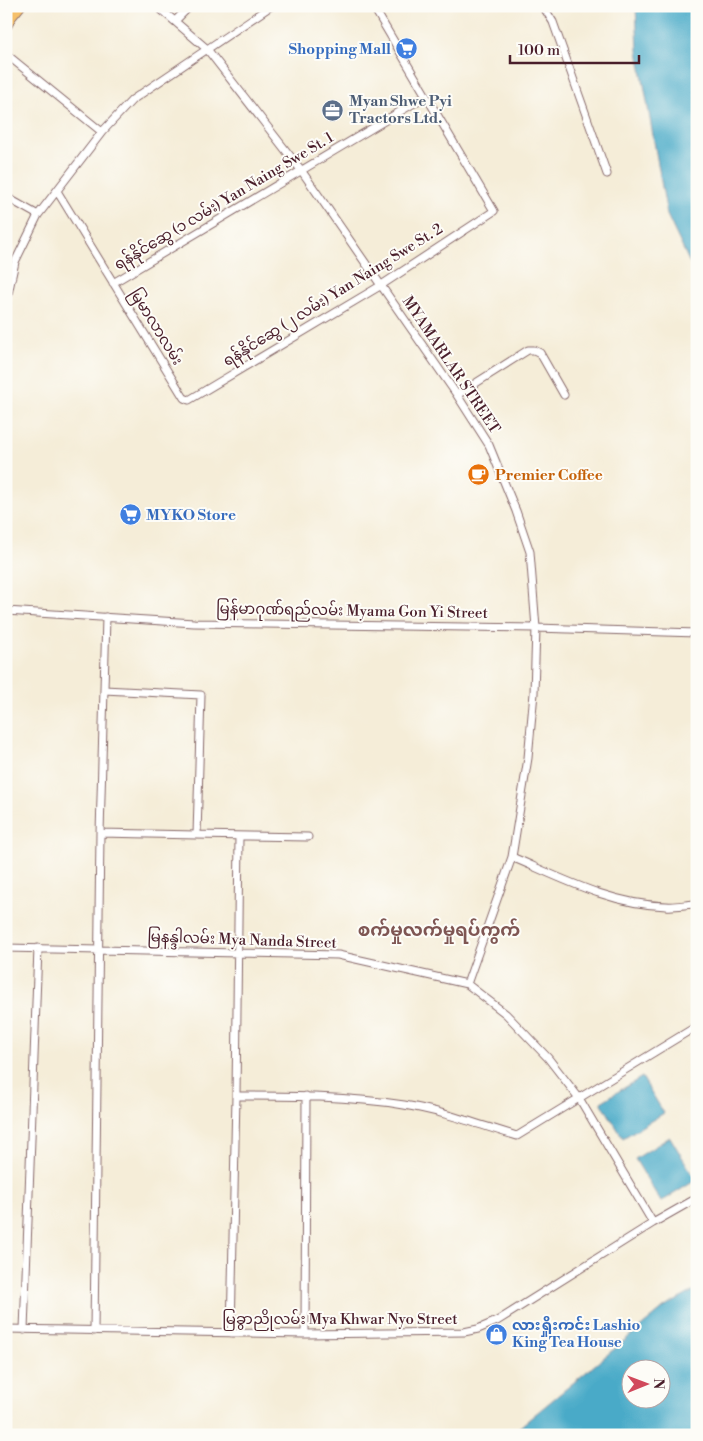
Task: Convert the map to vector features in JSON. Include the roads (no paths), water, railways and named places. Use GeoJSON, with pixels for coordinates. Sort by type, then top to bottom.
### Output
{"type":"FeatureCollection","features":[{"type":"Feature","properties":{"kind":"main road"},"geometry":{"type":"LineString","coordinates":[[8,19],[20,6]]}},
{"type":"Feature","properties":{"kind":"street","name":"MYAMARLAR STREET"},"geometry":{"type":"LineString","coordinates":[[157,6],[207,49],[302,170],[380,286],[457,395],[489,445],[516,510],[530,552],[536,628],[534,693],[528,758],[512,857],[467,984]]}},
{"type":"Feature","properties":{"kind":"street"},"geometry":{"type":"LineString","coordinates":[[175,21],[190,6]]}},
{"type":"Feature","properties":{"kind":"street"},"geometry":{"type":"LineString","coordinates":[[6,303],[15,262],[38,215],[102,132],[132,100],[270,6]]}},
{"type":"Feature","properties":{"kind":"street"},"geometry":{"type":"LineString","coordinates":[[373,6],[426,96]]}},
{"type":"Feature","properties":{"kind":"street"},"geometry":{"type":"LineString","coordinates":[[543,6],[553,22],[607,174]]}},
{"type":"Feature","properties":{"kind":"street"},"geometry":{"type":"LineString","coordinates":[[6,54],[102,132]]}},
{"type":"Feature","properties":{"kind":"street","name":"ရန်နိုင်ဆွေ (၁ လမ်း) Yan Naing Swe St. 1"},"geometry":{"type":"LineString","coordinates":[[113,283],[426,96]]}},
{"type":"Feature","properties":{"kind":"street","name":"ရန်နိုင်ဆွေ (၂ လမ်း) Yan Naing Swe St. 2"},"geometry":{"type":"LineString","coordinates":[[186,399],[189,400],[380,286],[494,211],[426,96]]}},
{"type":"Feature","properties":{"kind":"street","name":"မြမာလာလမ်း"},"geometry":{"type":"LineString","coordinates":[[56,191],[186,399]]}},
{"type":"Feature","properties":{"kind":"street"},"geometry":{"type":"LineString","coordinates":[[6,197],[38,215]]}},
{"type":"Feature","properties":{"kind":"street"},"geometry":{"type":"LineString","coordinates":[[457,395],[528,350],[540,353],[564,395]]}},
{"type":"Feature","properties":{"kind":"street","name":"မြန်မာဂုဏ်ရည်လမ်း Myama Gon Yi Street"},"geometry":{"type":"LineString","coordinates":[[6,611],[194,623],[536,628],[697,633]]}},
{"type":"Feature","properties":{"kind":"street"},"geometry":{"type":"LineString","coordinates":[[94,1331],[98,950],[106,617]]}},
{"type":"Feature","properties":{"kind":"street"},"geometry":{"type":"LineString","coordinates":[[104,690],[200,695],[197,835]]}},
{"type":"Feature","properties":{"kind":"street"},"geometry":{"type":"LineString","coordinates":[[100,833],[308,837]]}},
{"type":"Feature","properties":{"kind":"street"},"geometry":{"type":"LineString","coordinates":[[231,1333],[239,836]]}},
{"type":"Feature","properties":{"kind":"street"},"geometry":{"type":"LineString","coordinates":[[512,857],[578,886],[619,900],[666,906],[697,904]]}},
{"type":"Feature","properties":{"kind":"street","name":"မြနန္ဒါလမ်း Mya Nanda Street"},"geometry":{"type":"LineString","coordinates":[[6,948],[338,955],[467,984],[506,1014],[548,1058],[579,1098],[653,1223]]}},
{"type":"Feature","properties":{"kind":"street"},"geometry":{"type":"LineString","coordinates":[[24,1330],[38,948]]}},
{"type":"Feature","properties":{"kind":"street"},"geometry":{"type":"LineString","coordinates":[[236,1096],[348,1098],[405,1105],[517,1136],[697,1026]]}},
{"type":"Feature","properties":{"kind":"street"},"geometry":{"type":"LineString","coordinates":[[305,1334],[306,1096]]}},
{"type":"Feature","properties":{"kind":"street","name":"မြခွာညိုလမ်း Mya Khwar Nyo Street"},"geometry":{"type":"LineString","coordinates":[[6,1329],[305,1334],[444,1333],[478,1329],[512,1312],[653,1223],[697,1198]]}},
{"type":"Feature","properties":{"kind":"water"},"geometry":{"type":"Polygon","coordinates":[[[636,6],[697,6],[697,278],[667,215],[638,51],[636,6]]]}},
{"type":"Feature","properties":{"kind":"water"},"geometry":{"type":"Polygon","coordinates":[[[642,1077],[664,1113],[623,1138],[601,1102],[642,1077]]]}},
{"type":"Feature","properties":{"kind":"water"},"geometry":{"type":"Polygon","coordinates":[[[670,1137],[696,1180],[661,1202],[635,1159],[670,1137]]]}},
{"type":"Feature","properties":{"kind":"water"},"geometry":{"type":"Polygon","coordinates":[[[697,1289],[697,1435],[510,1435],[665,1307],[697,1289]]]}},
{"type":"Feature","properties":{"kind":"place","name":"Shopping Mall"},"geometry":{"type":"Point","coordinates":[407,49]}},
{"type":"Feature","properties":{"kind":"place","name":"Myan Shwe Pyi Tractors Ltd."},"geometry":{"type":"Point","coordinates":[333,110]}},
{"type":"Feature","properties":{"kind":"place","name":"Premier Coffee"},"geometry":{"type":"Point","coordinates":[479,475]}},
{"type":"Feature","properties":{"kind":"place","name":"MYKO Store"},"geometry":{"type":"Point","coordinates":[130,515]}},
{"type":"Feature","properties":{"kind":"place","name":"လားရှိုးကင်း Lashio King Tea House"},"geometry":{"type":"Point","coordinates":[496,1334]}},
{"type":"Feature","properties":{"kind":"district","name":"စက်မှုလက်မှုရပ်ကွက်"},"geometry":{"type":"Point","coordinates":[439,930]}}]}
